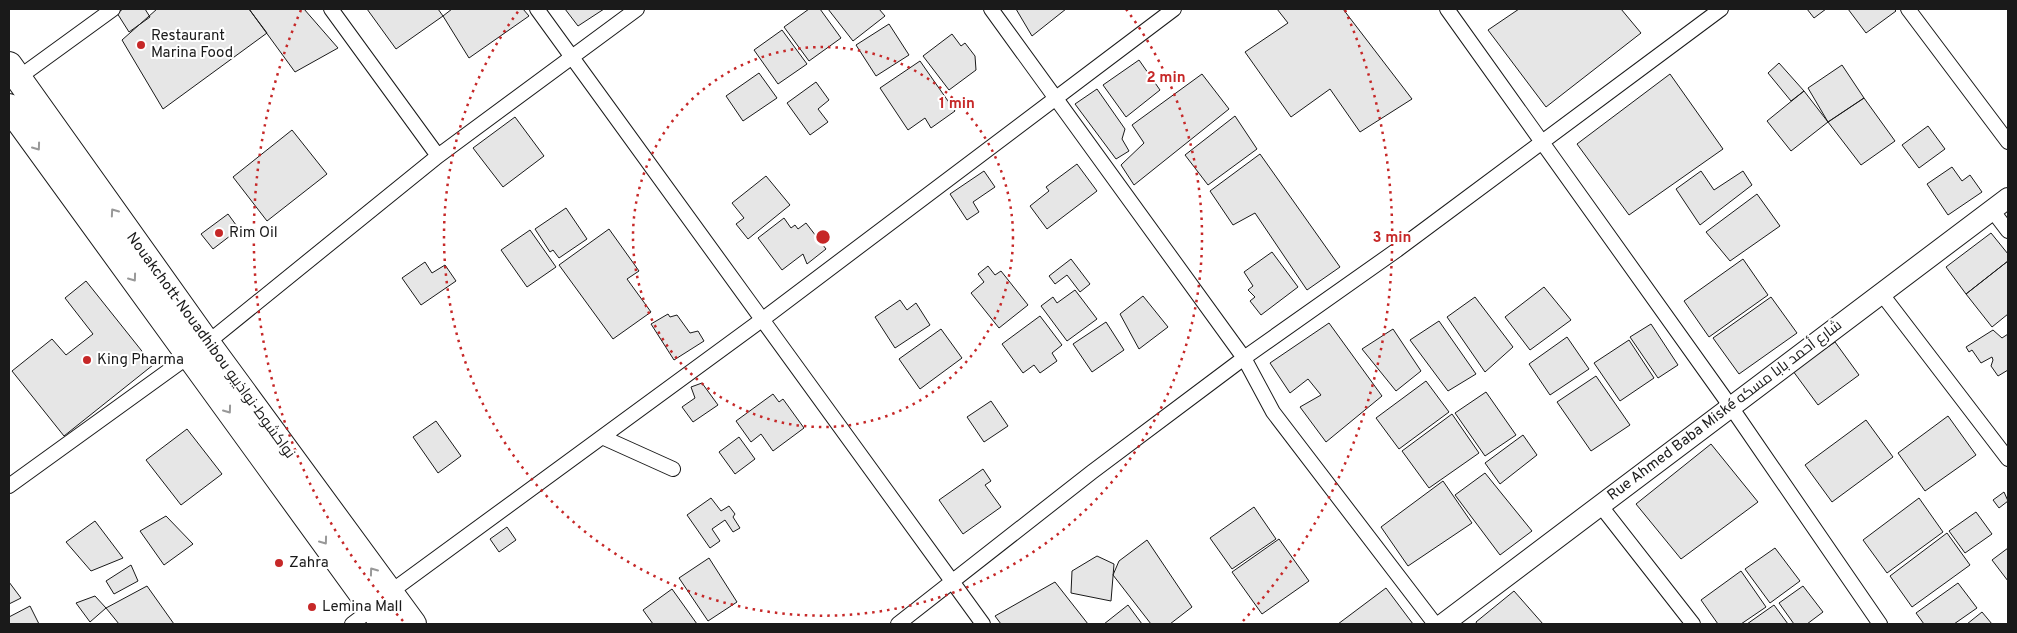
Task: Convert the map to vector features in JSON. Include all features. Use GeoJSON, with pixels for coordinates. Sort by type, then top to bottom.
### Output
{"type":"FeatureCollection","features":[{"type":"Feature","properties":{"kind":"highway","name":"Nouakchott-Nouadhibou نواكشوط-نواذيبو"},"geometry":{"type":"LineString","coordinates":[[13,72],[198,350],[382,608],[412,624]]}},
{"type":"Feature","properties":{"kind":"highway","name":"Nouakchott-Nouadhibou نواكشوط-نواذيبو"},"geometry":{"type":"LineString","coordinates":[[9,107],[198,350]]}},
{"type":"Feature","properties":{"kind":"street"},"geometry":{"type":"LineString","coordinates":[[13,72],[112,9]]}},
{"type":"Feature","properties":{"kind":"street"},"geometry":{"type":"LineString","coordinates":[[331,9],[438,156]]}},
{"type":"Feature","properties":{"kind":"street"},"geometry":{"type":"LineString","coordinates":[[538,9],[983,624]]}},
{"type":"Feature","properties":{"kind":"street"},"geometry":{"type":"LineString","coordinates":[[9,486],[198,350],[438,156],[637,9]]}},
{"type":"Feature","properties":{"kind":"street"},"geometry":{"type":"LineString","coordinates":[[991,9],[1244,358],[1273,412],[1435,624]]}},
{"type":"Feature","properties":{"kind":"street"},"geometry":{"type":"LineString","coordinates":[[352,624],[382,608],[602,437],[763,319],[1174,9]]}},
{"type":"Feature","properties":{"kind":"street"},"geometry":{"type":"LineString","coordinates":[[1447,9],[1731,407],[1880,624]]}},
{"type":"Feature","properties":{"kind":"street"},"geometry":{"type":"LineString","coordinates":[[898,624],[953,583],[1092,472],[1244,358],[1396,250],[1721,9]]}},
{"type":"Feature","properties":{"kind":"street"},"geometry":{"type":"LineString","coordinates":[[1908,9],[2008,142]]}},
{"type":"Feature","properties":{"kind":"street","name":"Rue Ahmed Baba Miské شارع أحمد بابا مسكه"},"geometry":{"type":"LineString","coordinates":[[1443,624],[2008,198]]}},
{"type":"Feature","properties":{"kind":"street"},"geometry":{"type":"LineString","coordinates":[[1992,210],[2008,231]]}},
{"type":"Feature","properties":{"kind":"street"},"geometry":{"type":"LineString","coordinates":[[1881,293],[2008,459]]}},
{"type":"Feature","properties":{"kind":"street"},"geometry":{"type":"LineString","coordinates":[[602,437],[673,469]]}},
{"type":"Feature","properties":{"kind":"street"},"geometry":{"type":"LineString","coordinates":[[1600,505],[1693,624]]}},
{"type":"Feature","properties":{"kind":"building"},"geometry":{"type":"Polygon","coordinates":[[[123,9],[145,9],[150,17],[129,32],[117,13],[123,9]]]}},
{"type":"Feature","properties":{"kind":"building"},"geometry":{"type":"Polygon","coordinates":[[[157,9],[249,9],[267,33],[163,109],[122,40],[157,9]]]}},
{"type":"Feature","properties":{"kind":"building"},"geometry":{"type":"Polygon","coordinates":[[[249,9],[304,9],[338,48],[295,72],[249,9]]]}},
{"type":"Feature","properties":{"kind":"building"},"geometry":{"type":"Polygon","coordinates":[[[367,9],[438,9],[443,16],[396,49],[367,9]]]}},
{"type":"Feature","properties":{"kind":"building"},"geometry":{"type":"Polygon","coordinates":[[[452,9],[523,9],[529,16],[469,58],[443,16],[452,9]]]}},
{"type":"Feature","properties":{"kind":"building"},"geometry":{"type":"Polygon","coordinates":[[[565,9],[604,9],[578,26],[565,9]]]}},
{"type":"Feature","properties":{"kind":"building"},"geometry":{"type":"Polygon","coordinates":[[[809,9],[820,9],[841,38],[809,61],[784,27],[809,9]]]}},
{"type":"Feature","properties":{"kind":"building"},"geometry":{"type":"Polygon","coordinates":[[[828,9],[879,9],[885,16],[853,41],[828,9]]]}},
{"type":"Feature","properties":{"kind":"building"},"geometry":{"type":"Polygon","coordinates":[[[1016,9],[1066,9],[1032,36],[1016,9]]]}},
{"type":"Feature","properties":{"kind":"building"},"geometry":{"type":"Polygon","coordinates":[[[1277,9],[1343,9],[1412,99],[1360,132],[1330,89],[1291,117],[1245,52],[1288,23],[1277,9]]]}},
{"type":"Feature","properties":{"kind":"building"},"geometry":{"type":"Polygon","coordinates":[[[1519,9],[1621,9],[1641,33],[1546,107],[1488,30],[1519,9]]]}},
{"type":"Feature","properties":{"kind":"building"},"geometry":{"type":"Polygon","coordinates":[[[1807,9],[1826,9],[1814,18],[1807,9]]]}},
{"type":"Feature","properties":{"kind":"building"},"geometry":{"type":"Polygon","coordinates":[[[1848,9],[1894,9],[1896,11],[1866,33],[1848,9]]]}},
{"type":"Feature","properties":{"kind":"building"},"geometry":{"type":"Polygon","coordinates":[[[889,24],[909,55],[876,76],[856,45],[889,24]]]}},
{"type":"Feature","properties":{"kind":"building"},"geometry":{"type":"Polygon","coordinates":[[[782,30],[807,64],[778,84],[754,50],[782,30]]]}},
{"type":"Feature","properties":{"kind":"building"},"geometry":{"type":"Polygon","coordinates":[[[952,34],[961,46],[965,43],[975,56],[976,70],[949,90],[923,56],[952,34]]]}},
{"type":"Feature","properties":{"kind":"building"},"geometry":{"type":"Polygon","coordinates":[[[1139,60],[1160,90],[1126,117],[1103,85],[1139,60]]]}},
{"type":"Feature","properties":{"kind":"building"},"geometry":{"type":"Polygon","coordinates":[[[920,61],[955,111],[931,128],[925,118],[908,130],[880,88],[920,61]]]}},
{"type":"Feature","properties":{"kind":"building"},"geometry":{"type":"Polygon","coordinates":[[[1779,63],[1804,91],[1791,101],[1768,73],[1779,63]]]}},
{"type":"Feature","properties":{"kind":"building"},"geometry":{"type":"Polygon","coordinates":[[[1842,65],[1864,98],[1828,122],[1808,88],[1842,65]]]}},
{"type":"Feature","properties":{"kind":"building"},"geometry":{"type":"Polygon","coordinates":[[[759,73],[777,98],[743,121],[726,96],[759,73]]]}},
{"type":"Feature","properties":{"kind":"building"},"geometry":{"type":"Polygon","coordinates":[[[1202,74],[1229,109],[1134,185],[1121,165],[1144,143],[1132,125],[1202,74]]]}},
{"type":"Feature","properties":{"kind":"building"},"geometry":{"type":"Polygon","coordinates":[[[1670,74],[1723,149],[1629,215],[1577,144],[1670,74]]]}},
{"type":"Feature","properties":{"kind":"building"},"geometry":{"type":"Polygon","coordinates":[[[816,82],[829,100],[818,109],[828,122],[810,135],[787,103],[816,82]]]}},
{"type":"Feature","properties":{"kind":"building"},"geometry":{"type":"Polygon","coordinates":[[[1097,89],[1125,129],[1122,139],[1129,151],[1116,159],[1075,104],[1097,89]]]}},
{"type":"Feature","properties":{"kind":"building"},"geometry":{"type":"Polygon","coordinates":[[[1804,91],[1828,122],[1791,151],[1767,121],[1804,91]]]}},
{"type":"Feature","properties":{"kind":"building"},"geometry":{"type":"Polygon","coordinates":[[[1864,98],[1895,141],[1861,165],[1828,122],[1864,98]]]}},
{"type":"Feature","properties":{"kind":"building"},"geometry":{"type":"Polygon","coordinates":[[[1235,116],[1257,149],[1208,185],[1185,155],[1235,116]]]}},
{"type":"Feature","properties":{"kind":"building"},"geometry":{"type":"Polygon","coordinates":[[[515,117],[544,156],[503,187],[473,148],[515,117]]]}},
{"type":"Feature","properties":{"kind":"building"},"geometry":{"type":"Polygon","coordinates":[[[1928,126],[1945,149],[1919,168],[1902,145],[1928,126]]]}},
{"type":"Feature","properties":{"kind":"building"},"geometry":{"type":"Polygon","coordinates":[[[292,130],[327,174],[267,221],[233,177],[292,130]]]}},
{"type":"Feature","properties":{"kind":"building"},"geometry":{"type":"Polygon","coordinates":[[[1260,154],[1340,267],[1307,290],[1255,213],[1233,225],[1210,191],[1260,154]]]}},
{"type":"Feature","properties":{"kind":"building"},"geometry":{"type":"Polygon","coordinates":[[[1077,164],[1097,191],[1047,229],[1030,206],[1049,191],[1046,187],[1077,164]]]}},
{"type":"Feature","properties":{"kind":"building"},"geometry":{"type":"Polygon","coordinates":[[[1952,167],[1962,181],[1970,175],[1982,192],[1948,215],[1927,184],[1952,167]]]}},
{"type":"Feature","properties":{"kind":"building"},"geometry":{"type":"Polygon","coordinates":[[[984,171],[995,187],[973,202],[979,212],[967,220],[950,194],[984,171]]]}},
{"type":"Feature","properties":{"kind":"building"},"geometry":{"type":"Polygon","coordinates":[[[1701,171],[1714,190],[1743,171],[1752,185],[1700,225],[1676,189],[1701,171]]]}},
{"type":"Feature","properties":{"kind":"building"},"geometry":{"type":"Polygon","coordinates":[[[766,176],[790,205],[748,239],[736,224],[744,218],[732,203],[766,176]]]}},
{"type":"Feature","properties":{"kind":"building"},"geometry":{"type":"Polygon","coordinates":[[[1757,194],[1780,226],[1730,261],[1706,232],[1757,194]]]}},
{"type":"Feature","properties":{"kind":"building"},"geometry":{"type":"Polygon","coordinates":[[[566,208],[587,239],[559,258],[553,250],[550,252],[535,229],[566,208]]]}},
{"type":"Feature","properties":{"kind":"building"},"geometry":{"type":"Polygon","coordinates":[[[228,214],[239,229],[213,249],[201,234],[228,214]]]}},
{"type":"Feature","properties":{"kind":"building"},"geometry":{"type":"Polygon","coordinates":[[[784,218],[791,228],[795,225],[798,229],[806,223],[826,249],[807,264],[803,254],[782,270],[758,238],[784,218]]]}},
{"type":"Feature","properties":{"kind":"building"},"geometry":{"type":"Polygon","coordinates":[[[609,229],[639,271],[627,279],[651,312],[613,339],[559,265],[609,229]]]}},
{"type":"Feature","properties":{"kind":"building"},"geometry":{"type":"Polygon","coordinates":[[[530,230],[556,267],[527,287],[501,250],[530,230]]]}},
{"type":"Feature","properties":{"kind":"building"},"geometry":{"type":"Polygon","coordinates":[[[1991,233],[2008,254],[2008,261],[1966,294],[1946,267],[1991,233]]]}},
{"type":"Feature","properties":{"kind":"building"},"geometry":{"type":"Polygon","coordinates":[[[1272,252],[1298,287],[1261,315],[1250,301],[1255,297],[1248,290],[1253,286],[1244,272],[1272,252]]]}},
{"type":"Feature","properties":{"kind":"building"},"geometry":{"type":"Polygon","coordinates":[[[1071,259],[1090,284],[1080,292],[1067,275],[1055,284],[1049,276],[1071,259]]]}},
{"type":"Feature","properties":{"kind":"building"},"geometry":{"type":"Polygon","coordinates":[[[1743,259],[1768,295],[1709,337],[1684,301],[1743,259]]]}},
{"type":"Feature","properties":{"kind":"building"},"geometry":{"type":"Polygon","coordinates":[[[2008,261],[2008,314],[1992,327],[1966,294],[2008,261]]]}},
{"type":"Feature","properties":{"kind":"building"},"geometry":{"type":"Polygon","coordinates":[[[425,262],[432,273],[445,265],[456,281],[421,305],[402,278],[425,262]]]}},
{"type":"Feature","properties":{"kind":"building"},"geometry":{"type":"Polygon","coordinates":[[[988,266],[995,275],[1001,271],[1028,305],[999,328],[971,293],[984,282],[978,274],[988,266]]]}},
{"type":"Feature","properties":{"kind":"building","name":"King Pharma"},"geometry":{"type":"Polygon","coordinates":[[[86,281],[153,365],[64,436],[12,371],[52,339],[66,355],[93,334],[65,298],[86,281]]]}},
{"type":"Feature","properties":{"kind":"building"},"geometry":{"type":"Polygon","coordinates":[[[1544,287],[1571,320],[1530,350],[1505,317],[1544,287]]]}},
{"type":"Feature","properties":{"kind":"building"},"geometry":{"type":"Polygon","coordinates":[[[1075,290],[1097,319],[1067,341],[1041,306],[1053,297],[1057,303],[1075,290]]]}},
{"type":"Feature","properties":{"kind":"building"},"geometry":{"type":"Polygon","coordinates":[[[1143,296],[1168,327],[1139,349],[1120,314],[1143,296]]]}},
{"type":"Feature","properties":{"kind":"building"},"geometry":{"type":"Polygon","coordinates":[[[1475,297],[1513,347],[1485,372],[1447,317],[1475,297]]]}},
{"type":"Feature","properties":{"kind":"building"},"geometry":{"type":"Polygon","coordinates":[[[1771,297],[1797,333],[1739,374],[1713,338],[1771,297]]]}},
{"type":"Feature","properties":{"kind":"building"},"geometry":{"type":"Polygon","coordinates":[[[900,300],[907,310],[916,303],[930,325],[895,348],[875,317],[900,300]]]}},
{"type":"Feature","properties":{"kind":"building"},"geometry":{"type":"Polygon","coordinates":[[[668,314],[670,317],[677,315],[690,333],[698,331],[704,341],[674,360],[651,324],[668,314]]]}},
{"type":"Feature","properties":{"kind":"building"},"geometry":{"type":"Polygon","coordinates":[[[1040,316],[1062,345],[1052,353],[1057,361],[1040,373],[1034,365],[1023,373],[1002,344],[1040,316]]]}},
{"type":"Feature","properties":{"kind":"building"},"geometry":{"type":"Polygon","coordinates":[[[1439,321],[1476,374],[1448,391],[1410,340],[1439,321]]]}},
{"type":"Feature","properties":{"kind":"building"},"geometry":{"type":"Polygon","coordinates":[[[1106,322],[1124,350],[1092,372],[1073,344],[1106,322]]]}},
{"type":"Feature","properties":{"kind":"building"},"geometry":{"type":"Polygon","coordinates":[[[1329,323],[1382,396],[1326,442],[1300,407],[1321,395],[1308,379],[1290,393],[1270,363],[1329,323]]]}},
{"type":"Feature","properties":{"kind":"building"},"geometry":{"type":"Polygon","coordinates":[[[1651,324],[1678,365],[1658,378],[1630,337],[1651,324]]]}},
{"type":"Feature","properties":{"kind":"building"},"geometry":{"type":"Polygon","coordinates":[[[941,329],[962,358],[920,389],[899,359],[941,329]]]}},
{"type":"Feature","properties":{"kind":"building"},"geometry":{"type":"Polygon","coordinates":[[[1393,329],[1421,371],[1396,391],[1362,349],[1393,329]]]}},
{"type":"Feature","properties":{"kind":"building"},"geometry":{"type":"Polygon","coordinates":[[[1993,330],[2002,338],[2008,334],[2008,370],[1998,376],[1991,366],[1992,357],[1981,363],[1972,350],[1969,352],[1966,347],[1993,330]]]}},
{"type":"Feature","properties":{"kind":"building"},"geometry":{"type":"Polygon","coordinates":[[[1567,337],[1589,369],[1550,395],[1529,364],[1567,337]]]}},
{"type":"Feature","properties":{"kind":"building"},"geometry":{"type":"Polygon","coordinates":[[[1629,340],[1654,378],[1620,401],[1594,363],[1629,340]]]}},
{"type":"Feature","properties":{"kind":"building"},"geometry":{"type":"Polygon","coordinates":[[[1835,342],[1859,375],[1818,405],[1793,371],[1835,342]]]}},
{"type":"Feature","properties":{"kind":"building"},"geometry":{"type":"Polygon","coordinates":[[[1596,376],[1630,425],[1591,451],[1557,402],[1596,376]]]}},
{"type":"Feature","properties":{"kind":"building"},"geometry":{"type":"Polygon","coordinates":[[[1426,381],[1449,412],[1399,449],[1376,418],[1426,381]]]}},
{"type":"Feature","properties":{"kind":"building"},"geometry":{"type":"Polygon","coordinates":[[[702,383],[718,405],[693,422],[682,407],[695,398],[691,387],[702,383]]]}},
{"type":"Feature","properties":{"kind":"building"},"geometry":{"type":"Polygon","coordinates":[[[1486,392],[1516,435],[1485,456],[1455,413],[1486,392]]]}},
{"type":"Feature","properties":{"kind":"building"},"geometry":{"type":"Polygon","coordinates":[[[773,394],[779,402],[783,399],[804,428],[773,451],[761,434],[751,442],[736,421],[773,394]]]}},
{"type":"Feature","properties":{"kind":"building"},"geometry":{"type":"Polygon","coordinates":[[[991,401],[1008,426],[984,442],[967,417],[991,401]]]}},
{"type":"Feature","properties":{"kind":"building"},"geometry":{"type":"Polygon","coordinates":[[[1452,414],[1479,453],[1429,488],[1402,451],[1452,414]]]}},
{"type":"Feature","properties":{"kind":"building"},"geometry":{"type":"Polygon","coordinates":[[[1948,416],[1976,455],[1925,491],[1898,453],[1948,416]]]}},
{"type":"Feature","properties":{"kind":"building"},"geometry":{"type":"Polygon","coordinates":[[[1866,420],[1893,457],[1832,502],[1805,465],[1866,420]]]}},
{"type":"Feature","properties":{"kind":"building"},"geometry":{"type":"Polygon","coordinates":[[[436,421],[461,456],[438,473],[413,437],[436,421]]]}},
{"type":"Feature","properties":{"kind":"building"},"geometry":{"type":"Polygon","coordinates":[[[187,429],[222,474],[181,505],[146,460],[187,429]]]}},
{"type":"Feature","properties":{"kind":"building"},"geometry":{"type":"Polygon","coordinates":[[[1523,435],[1537,455],[1500,484],[1485,463],[1523,435]]]}},
{"type":"Feature","properties":{"kind":"building"},"geometry":{"type":"Polygon","coordinates":[[[739,437],[755,459],[735,474],[719,452],[739,437]]]}},
{"type":"Feature","properties":{"kind":"building"},"geometry":{"type":"Polygon","coordinates":[[[1711,444],[1758,502],[1681,559],[1636,504],[1711,444]]]}},
{"type":"Feature","properties":{"kind":"building"},"geometry":{"type":"Polygon","coordinates":[[[983,469],[991,481],[985,485],[1001,507],[963,534],[939,500],[983,469]]]}},
{"type":"Feature","properties":{"kind":"building"},"geometry":{"type":"Polygon","coordinates":[[[1485,473],[1532,531],[1500,555],[1455,495],[1485,473]]]}},
{"type":"Feature","properties":{"kind":"building"},"geometry":{"type":"Polygon","coordinates":[[[1443,481],[1472,523],[1408,566],[1381,527],[1443,481]]]}},
{"type":"Feature","properties":{"kind":"building"},"geometry":{"type":"Polygon","coordinates":[[[2004,492],[2008,501],[1999,508],[1993,500],[2004,492]]]}},
{"type":"Feature","properties":{"kind":"building"},"geometry":{"type":"Polygon","coordinates":[[[711,498],[721,511],[729,506],[735,514],[733,517],[740,528],[733,532],[725,520],[712,529],[720,541],[710,548],[687,515],[711,498]]]}},
{"type":"Feature","properties":{"kind":"building"},"geometry":{"type":"Polygon","coordinates":[[[1919,498],[1943,532],[1887,573],[1863,540],[1919,498]]]}},
{"type":"Feature","properties":{"kind":"building"},"geometry":{"type":"Polygon","coordinates":[[[1254,507],[1276,539],[1232,569],[1210,538],[1254,507]]]}},
{"type":"Feature","properties":{"kind":"building"},"geometry":{"type":"Polygon","coordinates":[[[1976,512],[1992,534],[1965,553],[1949,531],[1976,512]]]}},
{"type":"Feature","properties":{"kind":"building"},"geometry":{"type":"Polygon","coordinates":[[[166,516],[193,544],[164,565],[140,531],[166,516]]]}},
{"type":"Feature","properties":{"kind":"building"},"geometry":{"type":"Polygon","coordinates":[[[95,521],[123,558],[91,571],[66,542],[95,521]]]}},
{"type":"Feature","properties":{"kind":"building"},"geometry":{"type":"Polygon","coordinates":[[[507,527],[516,540],[499,552],[490,539],[507,527]]]}},
{"type":"Feature","properties":{"kind":"building"},"geometry":{"type":"Polygon","coordinates":[[[1947,533],[1970,565],[1912,607],[1890,576],[1947,533]]]}},
{"type":"Feature","properties":{"kind":"building"},"geometry":{"type":"Polygon","coordinates":[[[1279,539],[1309,581],[1262,614],[1232,572],[1279,539]]]}},
{"type":"Feature","properties":{"kind":"building"},"geometry":{"type":"Polygon","coordinates":[[[1147,540],[1192,607],[1170,624],[1151,624],[1113,575],[1119,561],[1147,540]]]}},
{"type":"Feature","properties":{"kind":"building"},"geometry":{"type":"Polygon","coordinates":[[[1775,548],[1800,581],[1770,603],[1745,569],[1775,548]]]}},
{"type":"Feature","properties":{"kind":"building"},"geometry":{"type":"Polygon","coordinates":[[[2008,548],[2008,581],[1992,560],[2008,548]]]}},
{"type":"Feature","properties":{"kind":"building"},"geometry":{"type":"Polygon","coordinates":[[[1097,556],[1114,564],[1111,601],[1071,593],[1072,571],[1097,556]]]}},
{"type":"Feature","properties":{"kind":"building"},"geometry":{"type":"Polygon","coordinates":[[[709,558],[737,602],[708,621],[679,578],[709,558]]]}},
{"type":"Feature","properties":{"kind":"building"},"geometry":{"type":"Polygon","coordinates":[[[131,565],[138,581],[114,594],[106,581],[131,565]]]}},
{"type":"Feature","properties":{"kind":"building"},"geometry":{"type":"Polygon","coordinates":[[[1741,571],[1766,607],[1741,624],[1718,624],[1701,600],[1741,571]]]}},
{"type":"Feature","properties":{"kind":"building"},"geometry":{"type":"Polygon","coordinates":[[[9,582],[21,598],[9,604],[9,582]]]}},
{"type":"Feature","properties":{"kind":"building"},"geometry":{"type":"Polygon","coordinates":[[[1055,582],[1088,624],[1001,624],[995,616],[1055,582]]]}},
{"type":"Feature","properties":{"kind":"building"},"geometry":{"type":"Polygon","coordinates":[[[1958,583],[1977,608],[1954,624],[1924,624],[1916,613],[1958,583]]]}},
{"type":"Feature","properties":{"kind":"building"},"geometry":{"type":"Polygon","coordinates":[[[147,586],[174,624],[119,624],[106,608],[147,586]]]}},
{"type":"Feature","properties":{"kind":"building"},"geometry":{"type":"Polygon","coordinates":[[[1803,586],[1823,612],[1807,624],[1794,624],[1779,603],[1803,586]]]}},
{"type":"Feature","properties":{"kind":"building"},"geometry":{"type":"Polygon","coordinates":[[[1386,588],[1413,624],[1338,624],[1386,588]]]}},
{"type":"Feature","properties":{"kind":"building"},"geometry":{"type":"Polygon","coordinates":[[[672,589],[697,624],[653,624],[643,610],[672,589]]]}},
{"type":"Feature","properties":{"kind":"building"},"geometry":{"type":"Polygon","coordinates":[[[1514,591],[1543,624],[1477,624],[1476,622],[1514,591]]]}},
{"type":"Feature","properties":{"kind":"building"},"geometry":{"type":"Polygon","coordinates":[[[95,596],[106,608],[90,622],[76,603],[95,596]]]}},
{"type":"Feature","properties":{"kind":"building"},"geometry":{"type":"Polygon","coordinates":[[[1128,605],[1142,624],[1104,624],[1128,605]]]}},
{"type":"Feature","properties":{"kind":"building"},"geometry":{"type":"Polygon","coordinates":[[[1774,605],[1788,624],[1747,624],[1774,605]]]}},
{"type":"Feature","properties":{"kind":"building"},"geometry":{"type":"Polygon","coordinates":[[[30,606],[39,624],[9,624],[9,617],[30,606]]]}},
{"type":"Feature","properties":{"kind":"building"},"geometry":{"type":"Polygon","coordinates":[[[1982,612],[1992,624],[1967,624],[1982,612]]]}},
{"type":"Feature","properties":{"kind":"place","name":"Restaurant Marina Food"},"geometry":{"type":"Point","coordinates":[141,45]}},
{"type":"Feature","properties":{"kind":"place","name":"Rim Oil"},"geometry":{"type":"Point","coordinates":[219,233]}},
{"type":"Feature","properties":{"kind":"place","name":"King Pharma"},"geometry":{"type":"Point","coordinates":[87,360]}},
{"type":"Feature","properties":{"kind":"place","name":"Zahra"},"geometry":{"type":"Point","coordinates":[279,563]}},
{"type":"Feature","properties":{"kind":"place","name":"Lemina Mall"},"geometry":{"type":"Point","coordinates":[312,607]}}]}
